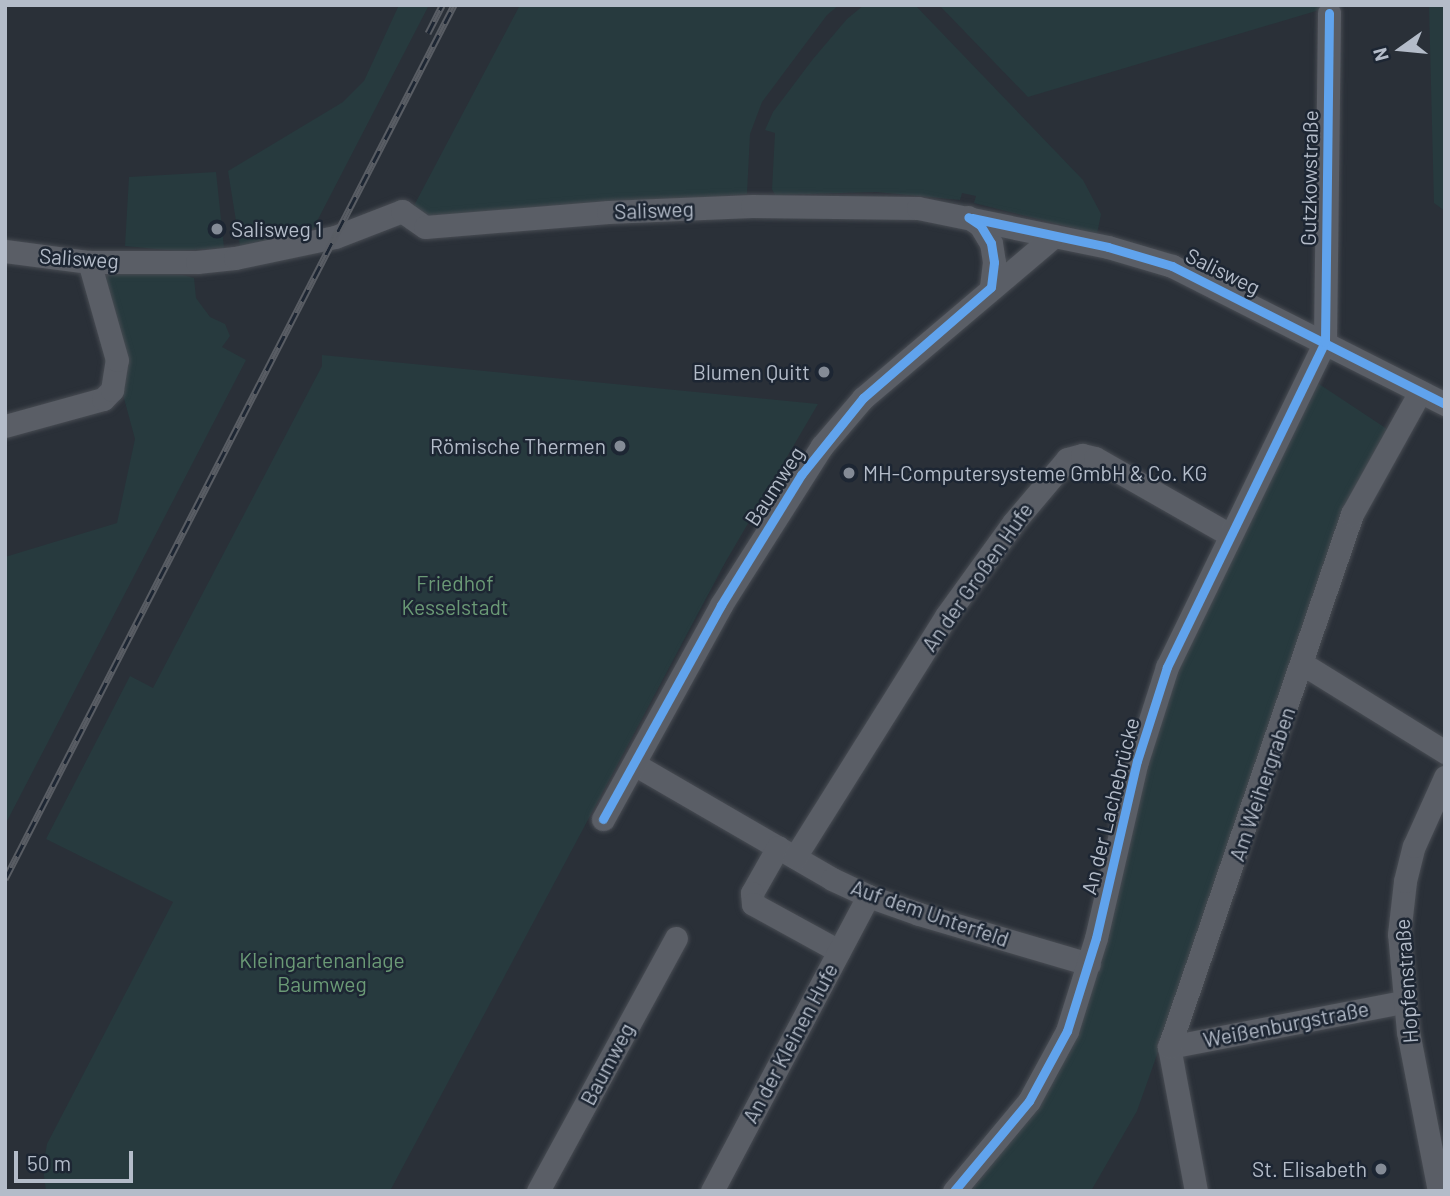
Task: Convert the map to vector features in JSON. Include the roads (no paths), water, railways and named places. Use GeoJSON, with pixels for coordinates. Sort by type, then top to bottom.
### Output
{"type":"FeatureCollection","features":[{"type":"Feature","properties":{"kind":"street","name":"Gutzkowstraße"},"geometry":{"type":"LineString","coordinates":[[1325,342],[1329,13]]}},
{"type":"Feature","properties":{"kind":"street","name":"Salisweg"},"geometry":{"type":"LineString","coordinates":[[5,251],[89,262],[197,262],[235,258],[335,237],[402,211],[425,227],[509,218],[752,206],[887,205],[968,217],[1172,266],[1445,404]]}},
{"type":"Feature","properties":{"kind":"street"},"geometry":{"type":"LineString","coordinates":[[968,217],[980,225],[991,243],[994,262],[991,287]]}},
{"type":"Feature","properties":{"kind":"street","name":"Baumweg"},"geometry":{"type":"LineString","coordinates":[[603,819],[721,605],[822,446],[863,398],[1054,236]]}},
{"type":"Feature","properties":{"kind":"street"},"geometry":{"type":"LineString","coordinates":[[5,426],[103,399],[112,390],[117,360],[89,262]]}},
{"type":"Feature","properties":{"kind":"street","name":"An der Lachebrücke"},"geometry":{"type":"LineString","coordinates":[[954,1191],[1019,1114],[1040,1082],[1067,1031],[1089,964],[1152,711],[1180,638],[1325,342]]}},
{"type":"Feature","properties":{"kind":"street","name":"Am Weihergraben"},"geometry":{"type":"LineString","coordinates":[[1196,1191],[1169,1047],[1303,664],[1352,514],[1420,392]]}},
{"type":"Feature","properties":{"kind":"street","name":"An der Großen Hufe"},"geometry":{"type":"LineString","coordinates":[[786,852],[946,616],[1013,523],[1067,459],[1082,455],[1095,458],[1230,535]]}},
{"type":"Feature","properties":{"kind":"street"},"geometry":{"type":"LineString","coordinates":[[1303,664],[1445,752]]}},
{"type":"Feature","properties":{"kind":"street","name":"Auf dem Unterfeld"},"geometry":{"type":"LineString","coordinates":[[634,764],[868,896],[919,914],[1089,964]]}},
{"type":"Feature","properties":{"kind":"street","name":"Hopfenstraße"},"geometry":{"type":"LineString","coordinates":[[1439,1191],[1403,1002],[1399,934],[1405,881],[1425,815],[1445,777]]}},
{"type":"Feature","properties":{"kind":"street"},"geometry":{"type":"LineString","coordinates":[[786,852],[752,893],[753,904],[839,951]]}},
{"type":"Feature","properties":{"kind":"street","name":"An der Kleinen Hufe"},"geometry":{"type":"LineString","coordinates":[[712,1191],[868,896]]}},
{"type":"Feature","properties":{"kind":"street","name":"Baumweg"},"geometry":{"type":"LineString","coordinates":[[538,1191],[676,938]]}},
{"type":"Feature","properties":{"kind":"street","name":"Weißenburgstraße"},"geometry":{"type":"LineString","coordinates":[[1169,1047],[1403,1002]]}},
{"type":"Feature","properties":{"kind":"railway"},"geometry":{"type":"LineString","coordinates":[[428,33],[442,5]]}},
{"type":"Feature","properties":{"kind":"railway"},"geometry":{"type":"LineString","coordinates":[[5,879],[454,5]]}},
{"type":"Feature","properties":{"kind":"place","name":"Salisweg 1"},"geometry":{"type":"Point","coordinates":[217,229]}},
{"type":"Feature","properties":{"kind":"place","name":"Blumen Quitt"},"geometry":{"type":"Point","coordinates":[824,372]}},
{"type":"Feature","properties":{"kind":"place","name":"Römische Thermen"},"geometry":{"type":"Point","coordinates":[620,446]}},
{"type":"Feature","properties":{"kind":"place","name":"MH-Computersysteme GmbH & Co. KG"},"geometry":{"type":"Point","coordinates":[849,473]}},
{"type":"Feature","properties":{"kind":"place","name":"St. Elisabeth"},"geometry":{"type":"Point","coordinates":[1381,1169]}},
{"type":"Feature","properties":{"kind":"park label","name":"Friedhof Kesselstadt"},"geometry":{"type":"Point","coordinates":[455,595]}},
{"type":"Feature","properties":{"kind":"park label","name":"Kleingartenanlage Baumweg"},"geometry":{"type":"Point","coordinates":[322,972]}}]}
